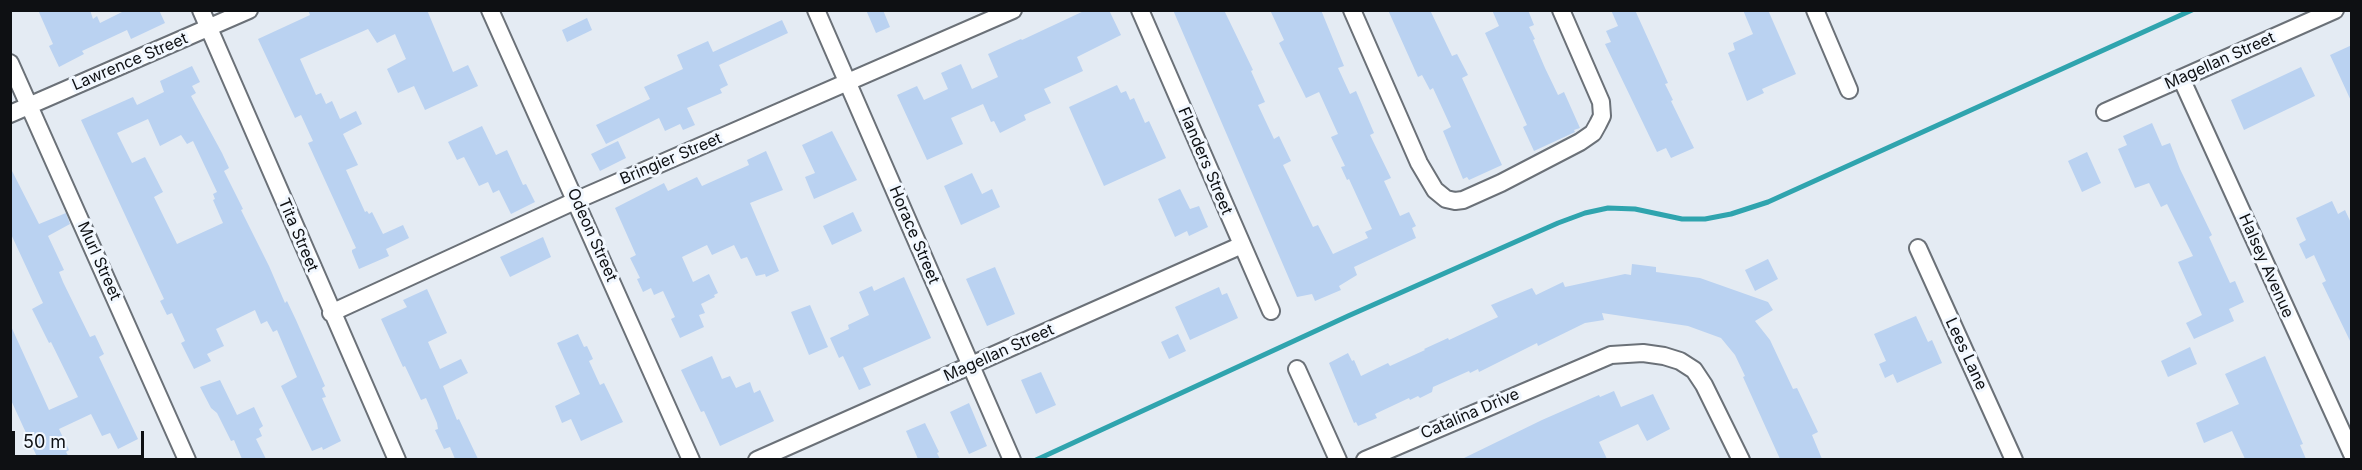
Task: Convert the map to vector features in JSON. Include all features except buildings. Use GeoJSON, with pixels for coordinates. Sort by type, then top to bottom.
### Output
{"type":"FeatureCollection","features":[{"type":"Feature","properties":{"kind":"street","name":"Tita Street"},"geometry":{"type":"LineString","coordinates":[[201,10],[331,313],[397,459]]}},
{"type":"Feature","properties":{"kind":"street","name":"Lawrence Street"},"geometry":{"type":"LineString","coordinates":[[10,114],[249,10]]}},
{"type":"Feature","properties":{"kind":"street","name":"Odeon Street"},"geometry":{"type":"LineString","coordinates":[[490,10],[691,459]]}},
{"type":"Feature","properties":{"kind":"street","name":"Horace Street"},"geometry":{"type":"LineString","coordinates":[[816,10],[1012,459]]}},
{"type":"Feature","properties":{"kind":"street","name":"Bringier Street"},"geometry":{"type":"LineString","coordinates":[[331,313],[577,200],[1013,10]]}},
{"type":"Feature","properties":{"kind":"street","name":"Flanders Street"},"geometry":{"type":"LineString","coordinates":[[1140,10],[1271,311]]}},
{"type":"Feature","properties":{"kind":"street"},"geometry":{"type":"LineString","coordinates":[[1352,10],[1419,163],[1441,195],[1446,199],[1463,200],[1580,142],[1593,133],[1602,116],[1601,102],[1562,10]]}},
{"type":"Feature","properties":{"kind":"street"},"geometry":{"type":"LineString","coordinates":[[1815,10],[1849,90]]}},
{"type":"Feature","properties":{"kind":"street","name":"Magellan Street"},"geometry":{"type":"LineString","coordinates":[[2105,112],[2335,10]]}},
{"type":"Feature","properties":{"kind":"street","name":"Murl Street"},"geometry":{"type":"LineString","coordinates":[[10,63],[187,459]]}},
{"type":"Feature","properties":{"kind":"street","name":"Halsey Avenue"},"geometry":{"type":"LineString","coordinates":[[2181,78],[2352,454]]}},
{"type":"Feature","properties":{"kind":"street","name":"Magellan Street"},"geometry":{"type":"LineString","coordinates":[[757,459],[1242,245]]}},
{"type":"Feature","properties":{"kind":"street","name":"Lees Lane"},"geometry":{"type":"LineString","coordinates":[[1918,248],[2014,459]]}},
{"type":"Feature","properties":{"kind":"street","name":"Catalina Drive"},"geometry":{"type":"LineString","coordinates":[[1365,459],[1576,368],[1611,355],[1643,353],[1680,361],[1694,370],[1704,385],[1740,459]]}},
{"type":"Feature","properties":{"kind":"street"},"geometry":{"type":"LineString","coordinates":[[1298,369],[1338,459]]}},
{"type":"Feature","properties":{"kind":"waterway"},"geometry":{"type":"LineString","coordinates":[[1036,460],[1348,316],[1558,223],[1585,213],[1608,208],[1635,209],[1682,219],[1705,219],[1731,214],[1768,202],[2192,10]]}}]}
